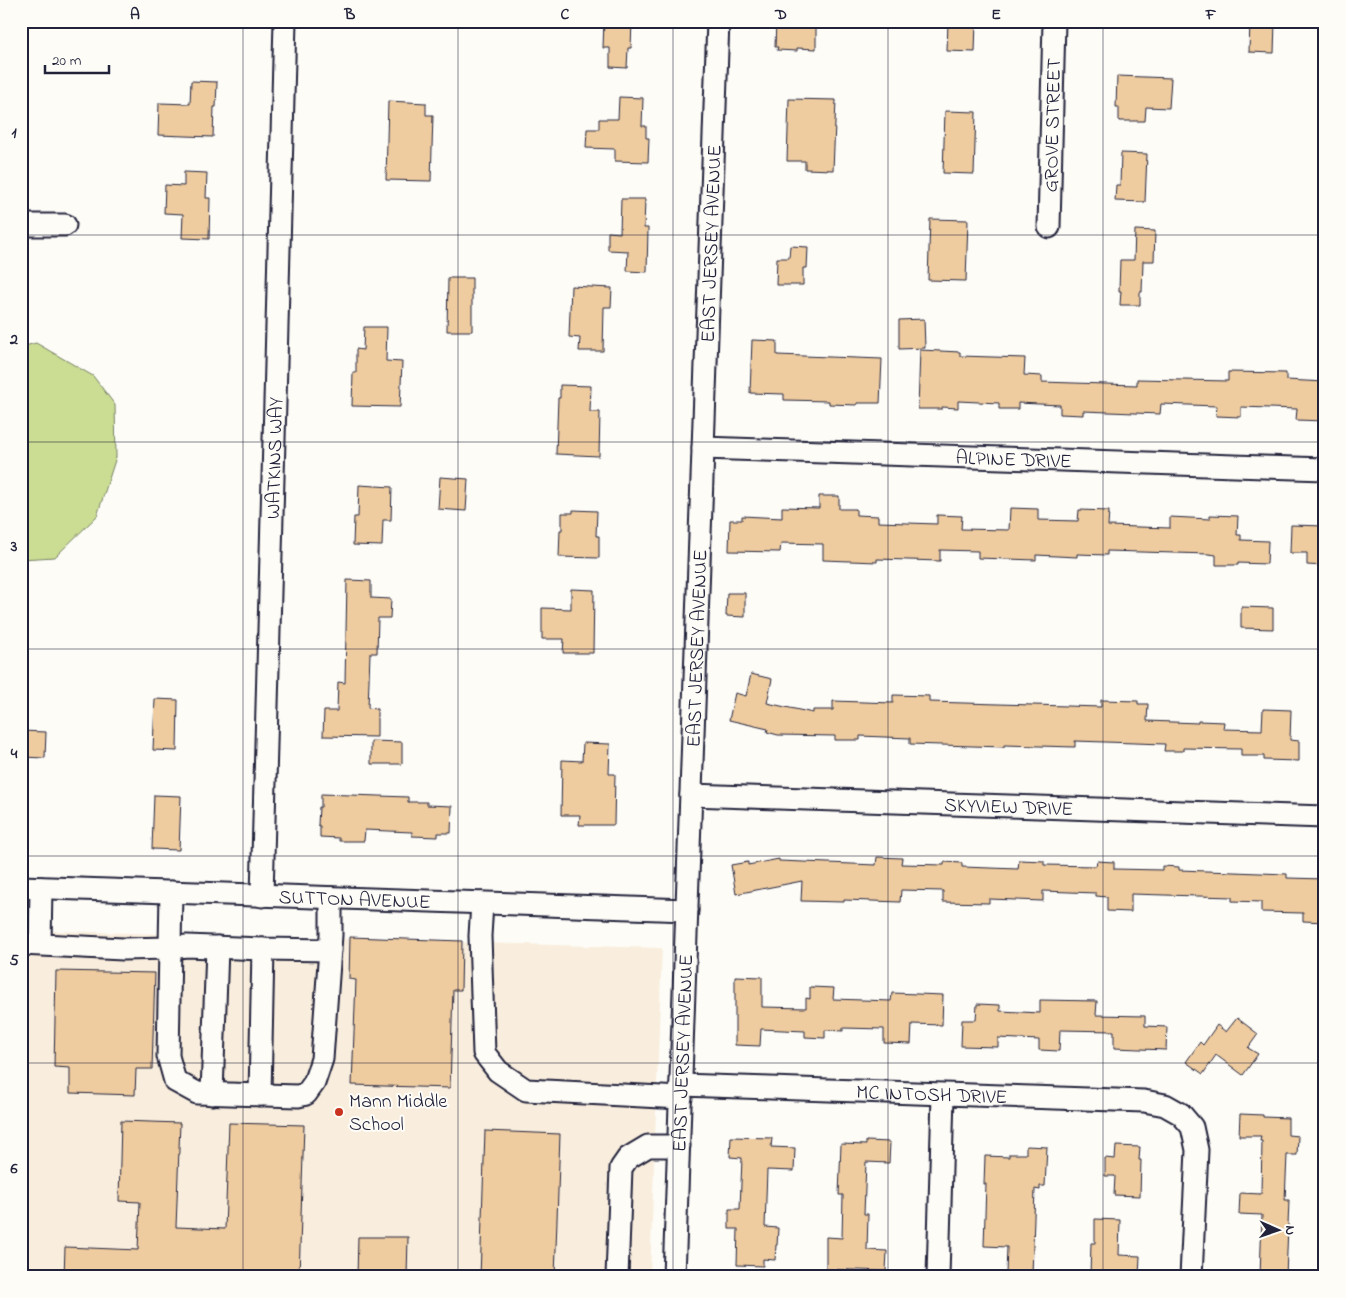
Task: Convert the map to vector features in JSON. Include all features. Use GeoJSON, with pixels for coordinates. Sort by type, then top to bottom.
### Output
{"type":"FeatureCollection","features":[{"type":"Feature","properties":{"kind":"street","name":"WATKINS WAY"},"geometry":{"type":"LineString","coordinates":[[262,896],[285,21]]}},
{"type":"Feature","properties":{"kind":"street","name":"EAST JERSEY AVENUE"},"geometry":{"type":"LineString","coordinates":[[674,1277],[718,21]]}},
{"type":"Feature","properties":{"kind":"street","name":"GROVE STREET"},"geometry":{"type":"LineString","coordinates":[[1049,227],[1054,21]]}},
{"type":"Feature","properties":{"kind":"street"},"geometry":{"type":"LineString","coordinates":[[21,225],[65,225]]}},
{"type":"Feature","properties":{"kind":"street","name":"ALPINE DRIVE"},"geometry":{"type":"LineString","coordinates":[[703,448],[1325,469]]}},
{"type":"Feature","properties":{"kind":"street","name":"SKYVIEW DRIVE"},"geometry":{"type":"LineString","coordinates":[[691,795],[1325,816]]}},
{"type":"Feature","properties":{"kind":"street","name":"SUTTON AVENUE"},"geometry":{"type":"LineString","coordinates":[[31,887],[687,910]]}},
{"type":"Feature","properties":{"kind":"street"},"geometry":{"type":"LineString","coordinates":[[31,887],[30,944],[124,949],[187,946],[330,950]]}},
{"type":"Feature","properties":{"kind":"street"},"geometry":{"type":"LineString","coordinates":[[171,892],[168,1056],[175,1081],[197,1093],[212,1094],[298,1096],[306,1094],[314,1083],[322,1059],[330,950],[331,898]]}},
{"type":"Feature","properties":{"kind":"street","name":"MC INTOSH DRIVE"},"geometry":{"type":"LineString","coordinates":[[482,903],[480,936],[484,1053],[498,1071],[526,1090],[943,1095],[1144,1101],[1165,1105],[1180,1114],[1192,1127],[1197,1150],[1191,1277]]}},
{"type":"Feature","properties":{"kind":"street"},"geometry":{"type":"LineString","coordinates":[[212,1094],[217,947]]}},
{"type":"Feature","properties":{"kind":"street"},"geometry":{"type":"LineString","coordinates":[[260,1095],[263,949]]}},
{"type":"Feature","properties":{"kind":"street"},"geometry":{"type":"LineString","coordinates":[[938,1277],[943,1095]]}},
{"type":"Feature","properties":{"kind":"street"},"geometry":{"type":"LineString","coordinates":[[617,1277],[621,1168],[628,1158],[648,1146],[679,1146]]}},
{"type":"Feature","properties":{"kind":"shaded area","name":"Mann Middle School"},"geometry":{"type":"Polygon","coordinates":[[[21,930],[662,948],[650,1277],[21,1277],[21,930]]]}},
{"type":"Feature","properties":{"kind":"green space"},"geometry":{"type":"Polygon","coordinates":[[[36,343],[93,376],[115,405],[116,457],[97,516],[55,557],[21,559],[21,347],[36,343]]]}},
{"type":"Feature","properties":{"kind":"building"},"geometry":{"type":"Polygon","coordinates":[[[604,21],[632,21],[631,48],[628,48],[627,68],[610,67],[610,48],[603,48],[604,21]]]}},
{"type":"Feature","properties":{"kind":"building"},"geometry":{"type":"Polygon","coordinates":[[[776,21],[816,21],[816,49],[797,48],[797,51],[777,50],[778,47],[775,47],[776,21]]]}},
{"type":"Feature","properties":{"kind":"building"},"geometry":{"type":"Polygon","coordinates":[[[948,21],[976,21],[975,52],[947,51],[948,21]]]}},
{"type":"Feature","properties":{"kind":"building"},"geometry":{"type":"Polygon","coordinates":[[[1250,21],[1275,21],[1274,53],[1249,52],[1250,21]]]}},
{"type":"Feature","properties":{"kind":"building"},"geometry":{"type":"Polygon","coordinates":[[[1117,76],[1171,78],[1169,108],[1146,107],[1145,121],[1119,121],[1119,107],[1116,107],[1117,76]]]}},
{"type":"Feature","properties":{"kind":"building"},"geometry":{"type":"Polygon","coordinates":[[[191,81],[217,82],[213,137],[158,135],[159,103],[190,104],[191,81]]]}},
{"type":"Feature","properties":{"kind":"building"},"geometry":{"type":"Polygon","coordinates":[[[619,97],[643,98],[642,126],[646,126],[646,138],[649,138],[648,162],[615,161],[615,149],[586,148],[587,129],[599,129],[599,119],[618,119],[619,97]]]}},
{"type":"Feature","properties":{"kind":"building"},"geometry":{"type":"Polygon","coordinates":[[[789,99],[836,100],[833,170],[805,169],[805,161],[787,161],[789,99]]]}},
{"type":"Feature","properties":{"kind":"building"},"geometry":{"type":"Polygon","coordinates":[[[388,101],[426,103],[426,115],[433,115],[431,181],[386,180],[388,101]]]}},
{"type":"Feature","properties":{"kind":"building"},"geometry":{"type":"Polygon","coordinates":[[[945,111],[976,112],[974,174],[943,173],[945,111]]]}},
{"type":"Feature","properties":{"kind":"building"},"geometry":{"type":"Polygon","coordinates":[[[1121,153],[1147,154],[1145,202],[1115,201],[1116,185],[1120,185],[1121,153]]]}},
{"type":"Feature","properties":{"kind":"building"},"geometry":{"type":"Polygon","coordinates":[[[184,172],[207,173],[206,198],[210,198],[209,239],[182,238],[183,214],[164,213],[165,185],[184,186],[184,172]]]}},
{"type":"Feature","properties":{"kind":"building"},"geometry":{"type":"Polygon","coordinates":[[[621,199],[645,199],[644,228],[648,228],[647,272],[627,271],[628,251],[608,250],[608,232],[620,233],[621,199]]]}},
{"type":"Feature","properties":{"kind":"building"},"geometry":{"type":"Polygon","coordinates":[[[930,219],[968,220],[966,281],[928,280],[930,219]]]}},
{"type":"Feature","properties":{"kind":"building"},"geometry":{"type":"Polygon","coordinates":[[[1135,230],[1155,231],[1154,261],[1143,261],[1140,305],[1120,305],[1120,260],[1134,260],[1135,230]]]}},
{"type":"Feature","properties":{"kind":"building"},"geometry":{"type":"Polygon","coordinates":[[[790,246],[808,247],[807,268],[803,268],[803,285],[776,285],[777,258],[789,258],[790,246]]]}},
{"type":"Feature","properties":{"kind":"building"},"geometry":{"type":"Polygon","coordinates":[[[448,278],[472,278],[472,331],[447,331],[448,278]]]}},
{"type":"Feature","properties":{"kind":"building"},"geometry":{"type":"Polygon","coordinates":[[[571,286],[612,288],[611,307],[604,307],[603,351],[579,351],[580,338],[569,337],[571,286]]]}},
{"type":"Feature","properties":{"kind":"building"},"geometry":{"type":"Polygon","coordinates":[[[924,319],[925,348],[899,349],[899,320],[924,319]]]}},
{"type":"Feature","properties":{"kind":"building"},"geometry":{"type":"Polygon","coordinates":[[[364,327],[387,327],[386,361],[402,362],[400,407],[352,406],[353,373],[356,373],[356,349],[363,350],[364,327]]]}},
{"type":"Feature","properties":{"kind":"building"},"geometry":{"type":"Polygon","coordinates":[[[752,340],[777,341],[777,355],[882,359],[880,403],[857,403],[857,405],[829,404],[829,401],[784,400],[784,394],[750,393],[752,340]]]}},
{"type":"Feature","properties":{"kind":"building"},"geometry":{"type":"Polygon","coordinates":[[[920,350],[960,352],[960,356],[1025,358],[1024,375],[1042,376],[1042,382],[1137,385],[1137,379],[1228,381],[1228,372],[1286,373],[1286,380],[1325,382],[1325,421],[1296,420],[1297,409],[1241,407],[1241,417],[1216,416],[1217,406],[1161,404],[1160,414],[1083,411],[1083,415],[1060,414],[1060,405],[1018,403],[1018,409],[999,409],[999,403],[958,401],[958,408],[918,409],[920,350]]]}},
{"type":"Feature","properties":{"kind":"building"},"geometry":{"type":"Polygon","coordinates":[[[560,385],[591,386],[590,412],[600,412],[599,456],[556,454],[560,385]]]}},
{"type":"Feature","properties":{"kind":"building"},"geometry":{"type":"Polygon","coordinates":[[[440,477],[468,479],[466,511],[438,509],[440,477]]]}},
{"type":"Feature","properties":{"kind":"building"},"geometry":{"type":"Polygon","coordinates":[[[359,485],[392,487],[391,520],[383,520],[382,546],[353,545],[354,517],[358,517],[359,485]]]}},
{"type":"Feature","properties":{"kind":"building"},"geometry":{"type":"Polygon","coordinates":[[[819,496],[839,496],[839,509],[856,509],[856,515],[878,516],[878,522],[937,524],[937,515],[962,516],[961,529],[1009,530],[1010,508],[1038,509],[1038,520],[1078,521],[1079,510],[1109,511],[1108,526],[1170,528],[1170,517],[1210,519],[1210,515],[1238,516],[1237,535],[1241,535],[1241,540],[1268,541],[1267,564],[1238,563],[1238,565],[1216,565],[1216,555],[1209,554],[1107,551],[1107,555],[1077,554],[1077,557],[1036,555],[1036,560],[978,558],[978,551],[940,550],[940,561],[877,559],[877,562],[823,560],[823,544],[781,543],[780,552],[729,551],[730,520],[742,520],[742,516],[782,518],[782,507],[819,508],[819,496]]]}},
{"type":"Feature","properties":{"kind":"building"},"geometry":{"type":"Polygon","coordinates":[[[573,510],[597,511],[596,536],[599,536],[599,558],[559,557],[562,513],[573,513],[573,510]]]}},
{"type":"Feature","properties":{"kind":"building"},"geometry":{"type":"Polygon","coordinates":[[[1291,525],[1325,526],[1325,566],[1307,565],[1307,553],[1290,553],[1291,525]]]}},
{"type":"Feature","properties":{"kind":"building"},"geometry":{"type":"Polygon","coordinates":[[[347,580],[371,581],[371,598],[391,599],[390,618],[378,618],[377,653],[370,653],[368,708],[377,709],[377,737],[323,736],[324,711],[337,711],[338,682],[345,683],[347,580]]]}},
{"type":"Feature","properties":{"kind":"building"},"geometry":{"type":"Polygon","coordinates":[[[571,589],[594,590],[593,653],[563,653],[564,639],[542,639],[542,608],[571,609],[571,589]]]}},
{"type":"Feature","properties":{"kind":"building"},"geometry":{"type":"Polygon","coordinates":[[[727,593],[745,593],[745,617],[726,616],[727,593]]]}},
{"type":"Feature","properties":{"kind":"building"},"geometry":{"type":"Polygon","coordinates":[[[1241,607],[1273,608],[1273,629],[1241,628],[1241,607]]]}},
{"type":"Feature","properties":{"kind":"building"},"geometry":{"type":"Polygon","coordinates":[[[751,674],[772,679],[767,703],[813,713],[813,710],[833,710],[833,701],[893,703],[893,695],[929,696],[929,702],[1101,707],[1101,700],[1138,701],[1138,704],[1148,704],[1147,721],[1224,722],[1223,729],[1262,730],[1263,709],[1291,710],[1290,740],[1299,741],[1299,761],[1264,760],[1264,756],[1241,756],[1241,749],[1183,748],[1183,751],[1164,751],[1165,744],[1075,741],[1075,747],[1004,745],[1004,747],[910,744],[910,738],[860,736],[860,740],[835,740],[835,736],[778,735],[767,732],[768,729],[729,720],[735,693],[746,696],[751,674]]]}},
{"type":"Feature","properties":{"kind":"building"},"geometry":{"type":"Polygon","coordinates":[[[155,699],[178,700],[177,751],[153,750],[155,699]]]}},
{"type":"Feature","properties":{"kind":"building"},"geometry":{"type":"Polygon","coordinates":[[[21,731],[46,732],[45,758],[21,757],[21,731]]]}},
{"type":"Feature","properties":{"kind":"building"},"geometry":{"type":"Polygon","coordinates":[[[371,741],[402,742],[402,764],[371,764],[371,741]]]}},
{"type":"Feature","properties":{"kind":"building"},"geometry":{"type":"Polygon","coordinates":[[[583,743],[610,744],[609,774],[615,774],[614,825],[579,825],[580,815],[561,815],[562,760],[582,761],[583,743]]]}},
{"type":"Feature","properties":{"kind":"building"},"geometry":{"type":"Polygon","coordinates":[[[321,794],[408,797],[408,802],[427,802],[427,805],[452,806],[451,833],[438,833],[438,837],[412,836],[412,832],[365,830],[364,841],[339,841],[339,838],[320,837],[320,826],[318,825],[321,794]]]}},
{"type":"Feature","properties":{"kind":"building"},"geometry":{"type":"Polygon","coordinates":[[[154,795],[181,796],[179,850],[152,849],[154,795]]]}},
{"type":"Feature","properties":{"kind":"building"},"geometry":{"type":"Polygon","coordinates":[[[877,857],[902,858],[901,864],[944,865],[944,862],[962,863],[962,867],[1018,869],[1019,860],[1044,861],[1044,865],[1096,866],[1097,861],[1114,862],[1114,869],[1162,870],[1162,866],[1179,867],[1179,870],[1287,874],[1287,878],[1325,879],[1325,922],[1303,921],[1303,913],[1261,912],[1261,902],[1232,901],[1232,897],[1131,894],[1131,912],[1107,911],[1107,897],[1096,896],[1096,893],[1043,891],[1043,901],[989,899],[989,903],[943,902],[943,891],[901,890],[900,902],[801,901],[802,881],[736,894],[731,865],[748,862],[748,865],[779,859],[779,861],[876,865],[877,857]]]}},
{"type":"Feature","properties":{"kind":"building"},"geometry":{"type":"Polygon","coordinates":[[[350,937],[462,941],[461,990],[453,990],[450,1088],[352,1085],[356,980],[349,979],[350,937]]]}},
{"type":"Feature","properties":{"kind":"building"},"geometry":{"type":"Polygon","coordinates":[[[56,971],[155,973],[152,1069],[136,1069],[135,1095],[70,1093],[70,1068],[54,1067],[56,971]]]}},
{"type":"Feature","properties":{"kind":"building"},"geometry":{"type":"Polygon","coordinates":[[[735,976],[762,977],[762,1007],[806,1008],[806,998],[810,999],[810,987],[834,988],[833,999],[891,1001],[892,993],[943,995],[942,1025],[912,1024],[911,1044],[884,1043],[884,1029],[843,1028],[843,1031],[825,1030],[825,1038],[805,1037],[805,1031],[761,1029],[760,1046],[735,1045],[735,976]]]}},
{"type":"Feature","properties":{"kind":"building"},"geometry":{"type":"Polygon","coordinates":[[[1040,1000],[1097,1001],[1096,1015],[1145,1016],[1145,1026],[1167,1027],[1166,1050],[1114,1048],[1114,1031],[1060,1030],[1059,1051],[1039,1050],[1039,1040],[998,1038],[998,1047],[961,1046],[962,1020],[976,1020],[977,1004],[1000,1005],[1000,1011],[1040,1013],[1040,1000]]]}},
{"type":"Feature","properties":{"kind":"building"},"geometry":{"type":"Polygon","coordinates":[[[1237,1018],[1258,1034],[1248,1048],[1258,1054],[1243,1075],[1216,1055],[1203,1074],[1186,1062],[1200,1042],[1203,1045],[1217,1025],[1226,1032],[1237,1018]]]}},
{"type":"Feature","properties":{"kind":"building"},"geometry":{"type":"Polygon","coordinates":[[[1240,1114],[1288,1118],[1288,1135],[1298,1136],[1297,1155],[1287,1155],[1285,1200],[1289,1200],[1286,1277],[1260,1277],[1262,1215],[1239,1214],[1240,1193],[1261,1194],[1262,1141],[1260,1141],[1261,1136],[1239,1136],[1240,1114]]]}},
{"type":"Feature","properties":{"kind":"building"},"geometry":{"type":"Polygon","coordinates":[[[121,1121],[180,1123],[176,1227],[225,1229],[229,1123],[304,1125],[299,1277],[64,1277],[65,1247],[138,1250],[140,1202],[119,1201],[121,1121]]]}},
{"type":"Feature","properties":{"kind":"building"},"geometry":{"type":"Polygon","coordinates":[[[485,1131],[560,1134],[555,1277],[480,1277],[485,1131]]]}},
{"type":"Feature","properties":{"kind":"building"},"geometry":{"type":"Polygon","coordinates":[[[731,1137],[772,1138],[771,1147],[795,1148],[794,1171],[767,1170],[765,1227],[778,1228],[775,1260],[763,1259],[763,1266],[737,1265],[738,1229],[729,1229],[729,1209],[740,1209],[742,1158],[730,1157],[731,1137]]]}},
{"type":"Feature","properties":{"kind":"building"},"geometry":{"type":"Polygon","coordinates":[[[866,1141],[890,1142],[889,1163],[866,1162],[864,1214],[868,1214],[867,1250],[887,1251],[886,1271],[826,1269],[826,1237],[842,1238],[843,1195],[839,1195],[841,1144],[866,1145],[866,1141]]]}},
{"type":"Feature","properties":{"kind":"building"},"geometry":{"type":"Polygon","coordinates":[[[1026,1146],[1047,1147],[1045,1186],[1040,1186],[1040,1190],[1035,1189],[1032,1275],[1006,1274],[1007,1247],[984,1246],[985,1156],[1009,1157],[1009,1154],[1026,1154],[1026,1146]]]}},
{"type":"Feature","properties":{"kind":"building"},"geometry":{"type":"Polygon","coordinates":[[[1116,1146],[1140,1147],[1140,1196],[1114,1195],[1115,1176],[1105,1176],[1105,1158],[1115,1159],[1116,1146]]]}},
{"type":"Feature","properties":{"kind":"building"},"geometry":{"type":"Polygon","coordinates":[[[1095,1219],[1120,1220],[1119,1255],[1140,1256],[1139,1276],[1090,1275],[1091,1243],[1095,1243],[1095,1219]]]}},
{"type":"Feature","properties":{"kind":"building"},"geometry":{"type":"Polygon","coordinates":[[[358,1237],[408,1237],[407,1277],[357,1277],[358,1237]]]}},
{"type":"Feature","properties":{"kind":"place","name":"Mann Middle School"},"geometry":{"type":"Point","coordinates":[339,1112]}}]}
